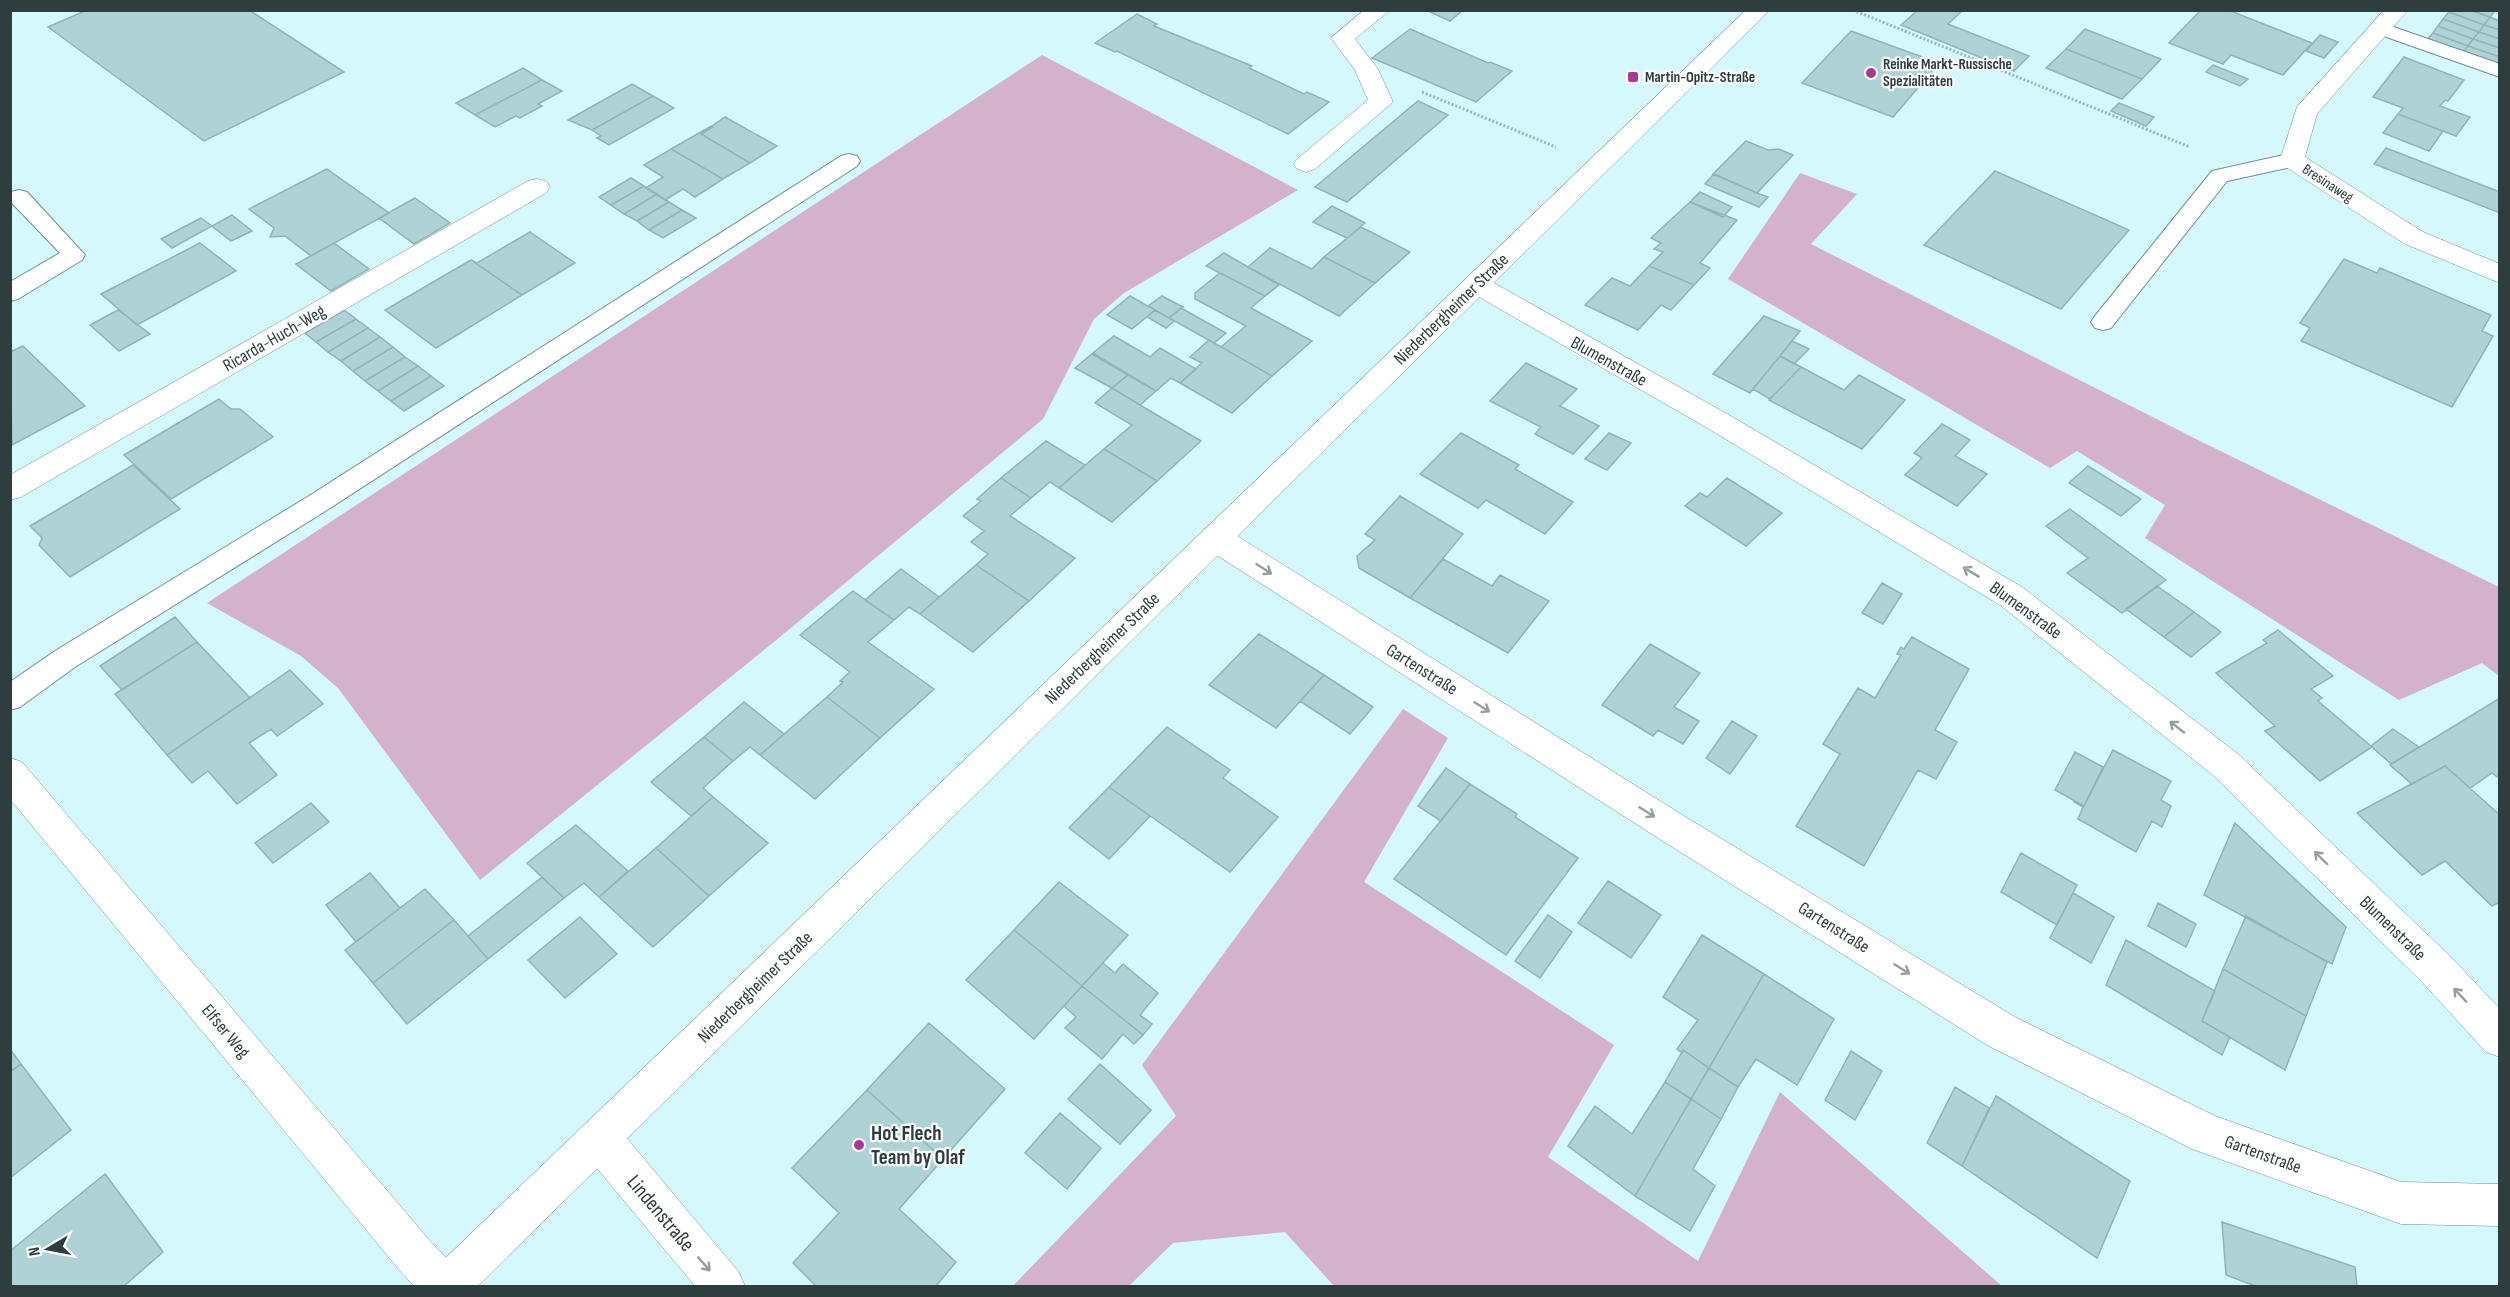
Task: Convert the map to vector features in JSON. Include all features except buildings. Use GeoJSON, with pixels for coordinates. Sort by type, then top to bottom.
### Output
{"type":"FeatureCollection","features":[{"type":"Feature","properties":{"kind":"street"},"geometry":{"type":"LineString","coordinates":[[1306,164],[1380,102],[1366,69],[1342,38],[1380,10]]}},
{"type":"Feature","properties":{"kind":"street","name":"Niederbergheimer Straße"},"geometry":{"type":"LineString","coordinates":[[445,1287],[600,1139],[1759,10]]}},
{"type":"Feature","properties":{"kind":"street","name":"Bresinaweg"},"geometry":{"type":"LineString","coordinates":[[2390,20],[2305,111],[2292,160],[2414,238],[2499,274]]}},
{"type":"Feature","properties":{"kind":"street","name":"Ricarda-Huch-Weg"},"geometry":{"type":"LineString","coordinates":[[10,489],[537,187]]}},
{"type":"Feature","properties":{"kind":"street","name":"Blumenstraße"},"geometry":{"type":"LineString","coordinates":[[1476,284],[1719,422],[2011,596],[2226,765],[2436,969],[2499,1038]]}},
{"type":"Feature","properties":{"kind":"street","name":"Gartenstraße"},"geometry":{"type":"LineString","coordinates":[[1215,538],[1671,828],[2001,1030],[2207,1134],[2401,1203],[2499,1205]]}},
{"type":"Feature","properties":{"kind":"street","name":"Elfser Weg"},"geometry":{"type":"LineString","coordinates":[[10,773],[416,1257],[445,1287]]}},
{"type":"Feature","properties":{"kind":"street","name":"Lindenstraße"},"geometry":{"type":"LineString","coordinates":[[600,1139],[723,1287]]}},
{"type":"Feature","properties":{"kind":"lane"},"geometry":{"type":"LineString","coordinates":[[2390,20],[2499,72]]}},
{"type":"Feature","properties":{"kind":"lane"},"geometry":{"type":"LineString","coordinates":[[2103,322],[2220,176],[2292,160]]}},
{"type":"Feature","properties":{"kind":"lane"},"geometry":{"type":"LineString","coordinates":[[10,698],[65,659],[318,502],[849,161]]}},
{"type":"Feature","properties":{"kind":"lane"},"geometry":{"type":"LineString","coordinates":[[10,293],[74,255],[19,197]]}},
{"type":"Feature","properties":{"kind":"path"},"geometry":{"type":"LineString","coordinates":[[1853,10],[2188,147],[2199,148]]}},
{"type":"Feature","properties":{"kind":"path"},"geometry":{"type":"LineString","coordinates":[[1366,69],[1598,165]]}},
{"type":"Feature","properties":{"kind":"shaded area"},"geometry":{"type":"Polygon","coordinates":[[[1042,55],[1298,190],[1124,293],[1094,319],[1043,419],[780,637],[480,880],[338,688],[301,656],[207,603],[1042,55]]]}},
{"type":"Feature","properties":{"kind":"shaded area"},"geometry":{"type":"Polygon","coordinates":[[[1800,173],[1857,194],[1811,244],[2204,443],[2499,587],[2499,676],[2482,663],[2399,700],[2145,538],[2165,505],[2077,451],[2050,468],[1728,279],[1800,173]]]}},
{"type":"Feature","properties":{"kind":"shaded area"},"geometry":{"type":"Polygon","coordinates":[[[1403,709],[1448,738],[1364,882],[1614,1045],[1548,1157],[1698,1261],[1780,1092],[2002,1286],[1334,1286],[1285,1232],[1173,1243],[1129,1286],[1013,1286],[1176,1116],[1142,1065],[1403,709]]]}},
{"type":"Feature","properties":{"kind":"place","name":"Reinke Markt-Russische Spezialitäten"},"geometry":{"type":"Point","coordinates":[1871,73]}},
{"type":"Feature","properties":{"kind":"place","name":"Martin-Opitz-Straße"},"geometry":{"type":"Point","coordinates":[1633,77]}},
{"type":"Feature","properties":{"kind":"place","name":"Hot Flech Team by Olaf"},"geometry":{"type":"Point","coordinates":[859,1145]}}]}
